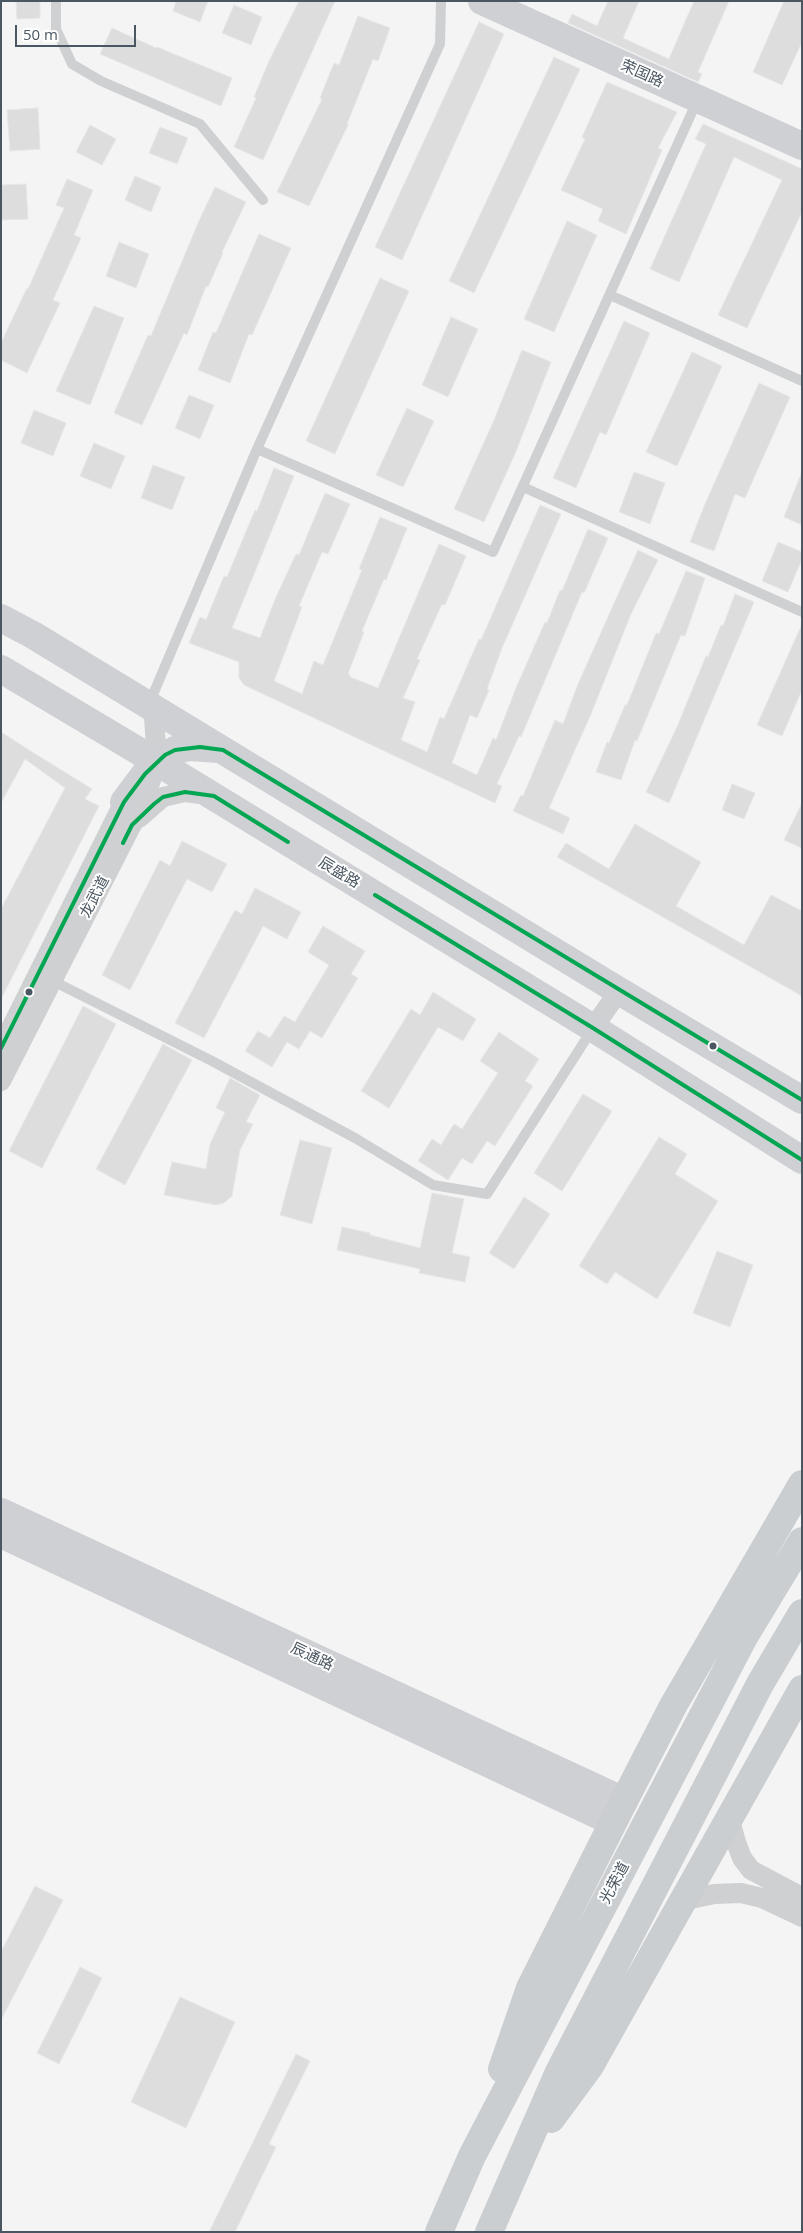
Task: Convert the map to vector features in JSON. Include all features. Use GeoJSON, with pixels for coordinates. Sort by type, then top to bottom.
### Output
{"type":"FeatureCollection","features":[{"type":"Feature","properties":{"kind":"main road","name":"荣国路"},"geometry":{"type":"LineString","coordinates":[[482,1],[802,146]]}},
{"type":"Feature","properties":{"kind":"main road"},"geometry":{"type":"LineString","coordinates":[[1,618],[33,635],[802,1100]]}},
{"type":"Feature","properties":{"kind":"main road","name":"辰盛路"},"geometry":{"type":"LineString","coordinates":[[1,669],[214,796],[593,1028],[802,1160]]}},
{"type":"Feature","properties":{"kind":"main road"},"geometry":{"type":"LineString","coordinates":[[128,814],[149,757],[189,746],[223,750]]}},
{"type":"Feature","properties":{"kind":"main road"},"geometry":{"type":"LineString","coordinates":[[472,2156],[530,1988],[673,1706],[802,1484]]}},
{"type":"Feature","properties":{"kind":"main road","name":"辰通路"},"geometry":{"type":"LineString","coordinates":[[1,1512],[618,1812]]}},
{"type":"Feature","properties":{"kind":"main road","name":"辰通路"},"geometry":{"type":"LineString","coordinates":[[1,1534],[618,1812]]}},
{"type":"Feature","properties":{"kind":"main road","name":"光荣道"},"geometry":{"type":"LineString","coordinates":[[439,2232],[472,2156],[756,1616],[802,1541]]}},
{"type":"Feature","properties":{"kind":"main road"},"geometry":{"type":"LineString","coordinates":[[489,2232],[558,2074],[760,1684],[802,1613]]}},
{"type":"Feature","properties":{"kind":"main road"},"geometry":{"type":"LineString","coordinates":[[520,2160],[590,2066],[802,1689]]}},
{"type":"Feature","properties":{"kind":"street"},"geometry":{"type":"LineString","coordinates":[[148,705],[154,717],[149,757]]}},
{"type":"Feature","properties":{"kind":"street"},"geometry":{"type":"LineString","coordinates":[[1,1081],[46,977],[128,814],[145,811],[163,797],[185,792],[214,796]]}},
{"type":"Feature","properties":{"kind":"street"},"geometry":{"type":"LineString","coordinates":[[1,1048],[46,977]]}},
{"type":"Feature","properties":{"kind":"street"},"geometry":{"type":"LineString","coordinates":[[593,1028],[619,991]]}},
{"type":"Feature","properties":{"kind":"street"},"geometry":{"type":"LineString","coordinates":[[729,1816],[742,1858],[751,1870],[802,1897]]}},
{"type":"Feature","properties":{"kind":"street"},"geometry":{"type":"LineString","coordinates":[[682,1901],[714,1894],[741,1893],[762,1898],[802,1917]]}},
{"type":"Feature","properties":{"kind":"lane"},"geometry":{"type":"LineString","coordinates":[[56,1],[56,29],[72,64],[101,81],[200,124],[263,200]]}},
{"type":"Feature","properties":{"kind":"lane"},"geometry":{"type":"LineString","coordinates":[[148,705],[257,449],[440,44],[441,1]]}},
{"type":"Feature","properties":{"kind":"lane"},"geometry":{"type":"LineString","coordinates":[[257,449],[493,552],[698,99]]}},
{"type":"Feature","properties":{"kind":"lane"},"geometry":{"type":"LineString","coordinates":[[610,295],[802,381]]}},
{"type":"Feature","properties":{"kind":"lane"},"geometry":{"type":"LineString","coordinates":[[523,487],[802,612]]}},
{"type":"Feature","properties":{"kind":"lane"},"geometry":{"type":"LineString","coordinates":[[46,977],[212,1061],[355,1138],[433,1185],[487,1194],[593,1028]]}},
{"type":"Feature","properties":{"kind":"building"},"geometry":{"type":"Polygon","coordinates":[[[16,1],[40,1],[40,18],[17,19],[16,1]]]}},
{"type":"Feature","properties":{"kind":"building"},"geometry":{"type":"Polygon","coordinates":[[[176,1],[208,1],[200,22],[173,11],[176,1]]]}},
{"type":"Feature","properties":{"kind":"building"},"geometry":{"type":"Polygon","coordinates":[[[299,1],[335,1],[263,160],[234,147],[256,98],[254,97],[269,61],[299,1]]]}},
{"type":"Feature","properties":{"kind":"building"},"geometry":{"type":"Polygon","coordinates":[[[608,1],[639,1],[623,38],[669,59],[694,1],[729,1],[698,72],[702,74],[698,82],[568,23],[572,14],[597,26],[608,1]]]}},
{"type":"Feature","properties":{"kind":"building"},"geometry":{"type":"Polygon","coordinates":[[[784,1],[802,1],[802,42],[782,85],[753,72],[784,1]]]}},
{"type":"Feature","properties":{"kind":"building"},"geometry":{"type":"Polygon","coordinates":[[[234,5],[262,17],[251,45],[222,33],[234,5]]]}},
{"type":"Feature","properties":{"kind":"building"},"geometry":{"type":"Polygon","coordinates":[[[358,16],[390,28],[378,61],[373,59],[348,125],[309,206],[277,192],[322,99],[320,98],[334,63],[339,65],[358,16]]]}},
{"type":"Feature","properties":{"kind":"building"},"geometry":{"type":"Polygon","coordinates":[[[479,22],[504,34],[402,260],[375,247],[479,22]]]}},
{"type":"Feature","properties":{"kind":"building"},"geometry":{"type":"Polygon","coordinates":[[[112,28],[156,48],[232,78],[221,106],[100,54],[112,28]]]}},
{"type":"Feature","properties":{"kind":"building"},"geometry":{"type":"Polygon","coordinates":[[[554,57],[580,69],[474,293],[449,281],[554,57]]]}},
{"type":"Feature","properties":{"kind":"building"},"geometry":{"type":"Polygon","coordinates":[[[607,82],[677,112],[658,148],[662,150],[626,234],[598,221],[603,209],[561,190],[585,139],[582,137],[607,82]]]}},
{"type":"Feature","properties":{"kind":"building"},"geometry":{"type":"Polygon","coordinates":[[[38,108],[40,149],[10,151],[7,110],[38,108]]]}},
{"type":"Feature","properties":{"kind":"building"},"geometry":{"type":"Polygon","coordinates":[[[703,124],[802,169],[802,212],[747,328],[718,315],[782,180],[734,157],[679,282],[650,269],[706,144],[695,139],[703,124]]]}},
{"type":"Feature","properties":{"kind":"building"},"geometry":{"type":"Polygon","coordinates":[[[90,125],[116,139],[102,165],[76,152],[90,125]]]}},
{"type":"Feature","properties":{"kind":"building"},"geometry":{"type":"Polygon","coordinates":[[[160,127],[188,138],[177,164],[149,153],[160,127]]]}},
{"type":"Feature","properties":{"kind":"building"},"geometry":{"type":"Polygon","coordinates":[[[135,176],[161,187],[151,212],[125,200],[135,176]]]}},
{"type":"Feature","properties":{"kind":"building"},"geometry":{"type":"Polygon","coordinates":[[[67,179],[93,190],[74,235],[81,238],[53,300],[60,303],[27,373],[1,360],[1,343],[28,289],[64,208],[56,205],[67,179]]]}},
{"type":"Feature","properties":{"kind":"building"},"geometry":{"type":"Polygon","coordinates":[[[26,184],[28,219],[1,220],[1,185],[26,184]]]}},
{"type":"Feature","properties":{"kind":"building"},"geometry":{"type":"Polygon","coordinates":[[[215,187],[246,202],[222,252],[208,287],[206,286],[187,335],[184,333],[142,425],[114,413],[148,335],[151,336],[215,187]]]}},
{"type":"Feature","properties":{"kind":"building"},"geometry":{"type":"Polygon","coordinates":[[[567,221],[597,235],[554,332],[524,319],[567,221]]]}},
{"type":"Feature","properties":{"kind":"building"},"geometry":{"type":"Polygon","coordinates":[[[259,234],[291,248],[252,335],[249,334],[230,383],[198,370],[213,332],[216,333],[259,234]]]}},
{"type":"Feature","properties":{"kind":"building"},"geometry":{"type":"Polygon","coordinates":[[[119,242],[149,254],[136,288],[106,276],[119,242]]]}},
{"type":"Feature","properties":{"kind":"building"},"geometry":{"type":"Polygon","coordinates":[[[380,278],[409,291],[335,454],[306,441],[380,278]]]}},
{"type":"Feature","properties":{"kind":"building"},"geometry":{"type":"Polygon","coordinates":[[[94,306],[124,318],[90,405],[56,391],[94,306]]]}},
{"type":"Feature","properties":{"kind":"building"},"geometry":{"type":"Polygon","coordinates":[[[451,317],[478,329],[448,397],[422,385],[451,317]]]}},
{"type":"Feature","properties":{"kind":"building"},"geometry":{"type":"Polygon","coordinates":[[[624,321],[650,333],[606,435],[600,432],[576,488],[553,478],[624,321]]]}},
{"type":"Feature","properties":{"kind":"building"},"geometry":{"type":"Polygon","coordinates":[[[522,350],[551,362],[515,454],[484,522],[454,509],[494,420],[522,350]]]}},
{"type":"Feature","properties":{"kind":"building"},"geometry":{"type":"Polygon","coordinates":[[[692,352],[722,366],[677,466],[646,452],[692,352]]]}},
{"type":"Feature","properties":{"kind":"building"},"geometry":{"type":"Polygon","coordinates":[[[759,383],[790,397],[745,498],[735,494],[714,551],[690,542],[759,383]]]}},
{"type":"Feature","properties":{"kind":"building"},"geometry":{"type":"Polygon","coordinates":[[[189,395],[214,405],[200,439],[175,428],[189,395]]]}},
{"type":"Feature","properties":{"kind":"building"},"geometry":{"type":"Polygon","coordinates":[[[407,408],[434,421],[403,487],[376,475],[407,408]]]}},
{"type":"Feature","properties":{"kind":"building"},"geometry":{"type":"Polygon","coordinates":[[[34,410],[66,423],[53,456],[21,443],[34,410]]]}},
{"type":"Feature","properties":{"kind":"building"},"geometry":{"type":"Polygon","coordinates":[[[94,443],[125,456],[111,489],[80,476],[94,443]]]}},
{"type":"Feature","properties":{"kind":"building"},"geometry":{"type":"Polygon","coordinates":[[[153,465],[185,477],[172,510],[141,498],[153,465]]]}},
{"type":"Feature","properties":{"kind":"building"},"geometry":{"type":"Polygon","coordinates":[[[274,468],[294,476],[232,628],[260,638],[276,597],[296,554],[299,555],[325,493],[350,504],[328,554],[322,552],[299,606],[302,607],[274,681],[302,694],[314,661],[323,665],[362,570],[359,569],[380,517],[407,528],[386,580],[384,579],[362,631],[364,632],[348,674],[350,677],[378,688],[439,544],[466,556],[445,605],[442,604],[417,659],[420,660],[403,698],[415,702],[401,740],[427,752],[440,717],[444,719],[540,505],[561,514],[502,648],[487,689],[489,690],[477,718],[470,715],[452,763],[477,775],[493,738],[496,740],[516,688],[545,622],[547,623],[560,590],[562,591],[588,529],[608,538],[584,593],[582,592],[521,737],[519,736],[497,784],[502,786],[495,803],[244,685],[239,678],[239,662],[189,643],[200,617],[206,620],[224,576],[227,577],[274,468]]]}},
{"type":"Feature","properties":{"kind":"building"},"geometry":{"type":"Polygon","coordinates":[[[634,472],[665,483],[650,524],[619,512],[634,472]]]}},
{"type":"Feature","properties":{"kind":"building"},"geometry":{"type":"Polygon","coordinates":[[[802,474],[802,525],[784,517],[802,474]]]}},
{"type":"Feature","properties":{"kind":"building"},"geometry":{"type":"Polygon","coordinates":[[[778,542],[802,552],[802,559],[788,592],[762,581],[778,542]]]}},
{"type":"Feature","properties":{"kind":"building"},"geometry":{"type":"Polygon","coordinates":[[[638,550],[658,560],[631,614],[591,714],[549,808],[570,818],[563,834],[513,811],[521,795],[523,796],[555,720],[563,724],[578,684],[638,550]]]}},
{"type":"Feature","properties":{"kind":"building"},"geometry":{"type":"Polygon","coordinates":[[[686,571],[705,578],[685,636],[681,635],[637,741],[635,740],[621,780],[596,772],[607,742],[609,743],[625,705],[627,705],[656,633],[659,634],[686,571]]]}},
{"type":"Feature","properties":{"kind":"building"},"geometry":{"type":"Polygon","coordinates":[[[735,594],[754,602],[669,803],[646,792],[677,727],[706,656],[708,657],[721,625],[723,626],[735,594]]]}},
{"type":"Feature","properties":{"kind":"building"},"geometry":{"type":"Polygon","coordinates":[[[802,624],[802,690],[782,736],[757,725],[802,624]]]}},
{"type":"Feature","properties":{"kind":"building"},"geometry":{"type":"Polygon","coordinates":[[[1,732],[92,789],[85,799],[99,806],[1,999],[1,909],[65,788],[25,759],[1,803],[1,732]]]}},
{"type":"Feature","properties":{"kind":"building"},"geometry":{"type":"Polygon","coordinates":[[[732,784],[755,793],[744,819],[722,810],[732,784]]]}},
{"type":"Feature","properties":{"kind":"building"},"geometry":{"type":"Polygon","coordinates":[[[802,803],[802,848],[784,840],[802,803]]]}},
{"type":"Feature","properties":{"kind":"building"},"geometry":{"type":"Polygon","coordinates":[[[635,824],[701,862],[676,906],[744,945],[771,895],[802,911],[802,996],[557,857],[566,843],[609,869],[635,824]]]}},
{"type":"Feature","properties":{"kind":"building"},"geometry":{"type":"Polygon","coordinates":[[[182,841],[227,864],[212,892],[187,879],[130,990],[102,975],[160,860],[170,866],[182,841]]]}},
{"type":"Feature","properties":{"kind":"building"},"geometry":{"type":"Polygon","coordinates":[[[255,888],[301,912],[287,939],[263,926],[204,1038],[175,1023],[235,910],[242,914],[255,888]]]}},
{"type":"Feature","properties":{"kind":"building"},"geometry":{"type":"Polygon","coordinates":[[[323,926],[365,951],[351,974],[358,978],[322,1038],[310,1031],[299,1049],[287,1042],[272,1067],[245,1051],[258,1031],[270,1038],[284,1016],[295,1022],[329,965],[308,952],[323,926]]]}},
{"type":"Feature","properties":{"kind":"building"},"geometry":{"type":"Polygon","coordinates":[[[433,992],[476,1019],[463,1041],[438,1027],[389,1108],[361,1091],[411,1009],[420,1015],[433,992]]]}},
{"type":"Feature","properties":{"kind":"building"},"geometry":{"type":"Polygon","coordinates":[[[83,1006],[116,1024],[42,1168],[9,1151],[83,1006]]]}},
{"type":"Feature","properties":{"kind":"building"},"geometry":{"type":"Polygon","coordinates":[[[499,1032],[539,1059],[525,1081],[533,1086],[495,1146],[487,1141],[472,1164],[462,1158],[448,1180],[418,1161],[432,1139],[441,1145],[454,1124],[462,1129],[498,1073],[480,1061],[499,1032]]]}},
{"type":"Feature","properties":{"kind":"building"},"geometry":{"type":"Polygon","coordinates":[[[163,1044],[192,1060],[125,1185],[96,1169],[163,1044]]]}},
{"type":"Feature","properties":{"kind":"building"},"geometry":{"type":"Polygon","coordinates":[[[230,1078],[260,1095],[246,1122],[253,1124],[240,1150],[232,1196],[224,1203],[216,1205],[164,1195],[172,1162],[206,1169],[210,1144],[225,1112],[216,1108],[230,1078]]]}},
{"type":"Feature","properties":{"kind":"building"},"geometry":{"type":"Polygon","coordinates":[[[583,1094],[612,1111],[562,1191],[534,1173],[583,1094]]]}},
{"type":"Feature","properties":{"kind":"building"},"geometry":{"type":"Polygon","coordinates":[[[659,1137],[687,1154],[675,1174],[718,1201],[657,1299],[615,1272],[607,1284],[579,1266],[659,1137]]]}},
{"type":"Feature","properties":{"kind":"building"},"geometry":{"type":"Polygon","coordinates":[[[300,1140],[332,1148],[312,1224],[280,1215],[300,1140]]]}},
{"type":"Feature","properties":{"kind":"building"},"geometry":{"type":"Polygon","coordinates":[[[432,1193],[464,1199],[452,1253],[470,1257],[465,1282],[419,1273],[420,1269],[337,1250],[342,1227],[420,1248],[432,1193]]]}},
{"type":"Feature","properties":{"kind":"building"},"geometry":{"type":"Polygon","coordinates":[[[524,1197],[550,1214],[514,1269],[489,1253],[524,1197]]]}},
{"type":"Feature","properties":{"kind":"building"},"geometry":{"type":"Polygon","coordinates":[[[717,1251],[753,1265],[730,1327],[693,1313],[717,1251]]]}},
{"type":"Feature","properties":{"kind":"building"},"geometry":{"type":"Polygon","coordinates":[[[35,1886],[63,1900],[1,2020],[1,1952],[35,1886]]]}},
{"type":"Feature","properties":{"kind":"building"},"geometry":{"type":"Polygon","coordinates":[[[80,1967],[102,1978],[59,2064],[37,2053],[80,1967]]]}},
{"type":"Feature","properties":{"kind":"building"},"geometry":{"type":"Polygon","coordinates":[[[180,1997],[235,2022],[186,2128],[131,2102],[180,1997]]]}},
{"type":"Feature","properties":{"kind":"building"},"geometry":{"type":"Polygon","coordinates":[[[296,2054],[310,2061],[269,2144],[276,2147],[235,2232],[209,2232],[296,2054]]]}},
{"type":"Feature","properties":{"kind":"transit line"},"geometry":{"type":"LineString","coordinates":[[1,1048],[124,802],[145,774],[165,755],[175,750],[200,747],[223,750],[802,1100]]}},
{"type":"Feature","properties":{"kind":"transit line"},"geometry":{"type":"LineString","coordinates":[[123,843],[132,825],[154,804],[163,797],[185,792],[214,796],[288,842]]}},
{"type":"Feature","properties":{"kind":"transit line"},"geometry":{"type":"LineString","coordinates":[[375,895],[593,1028],[802,1160]]}}]}
